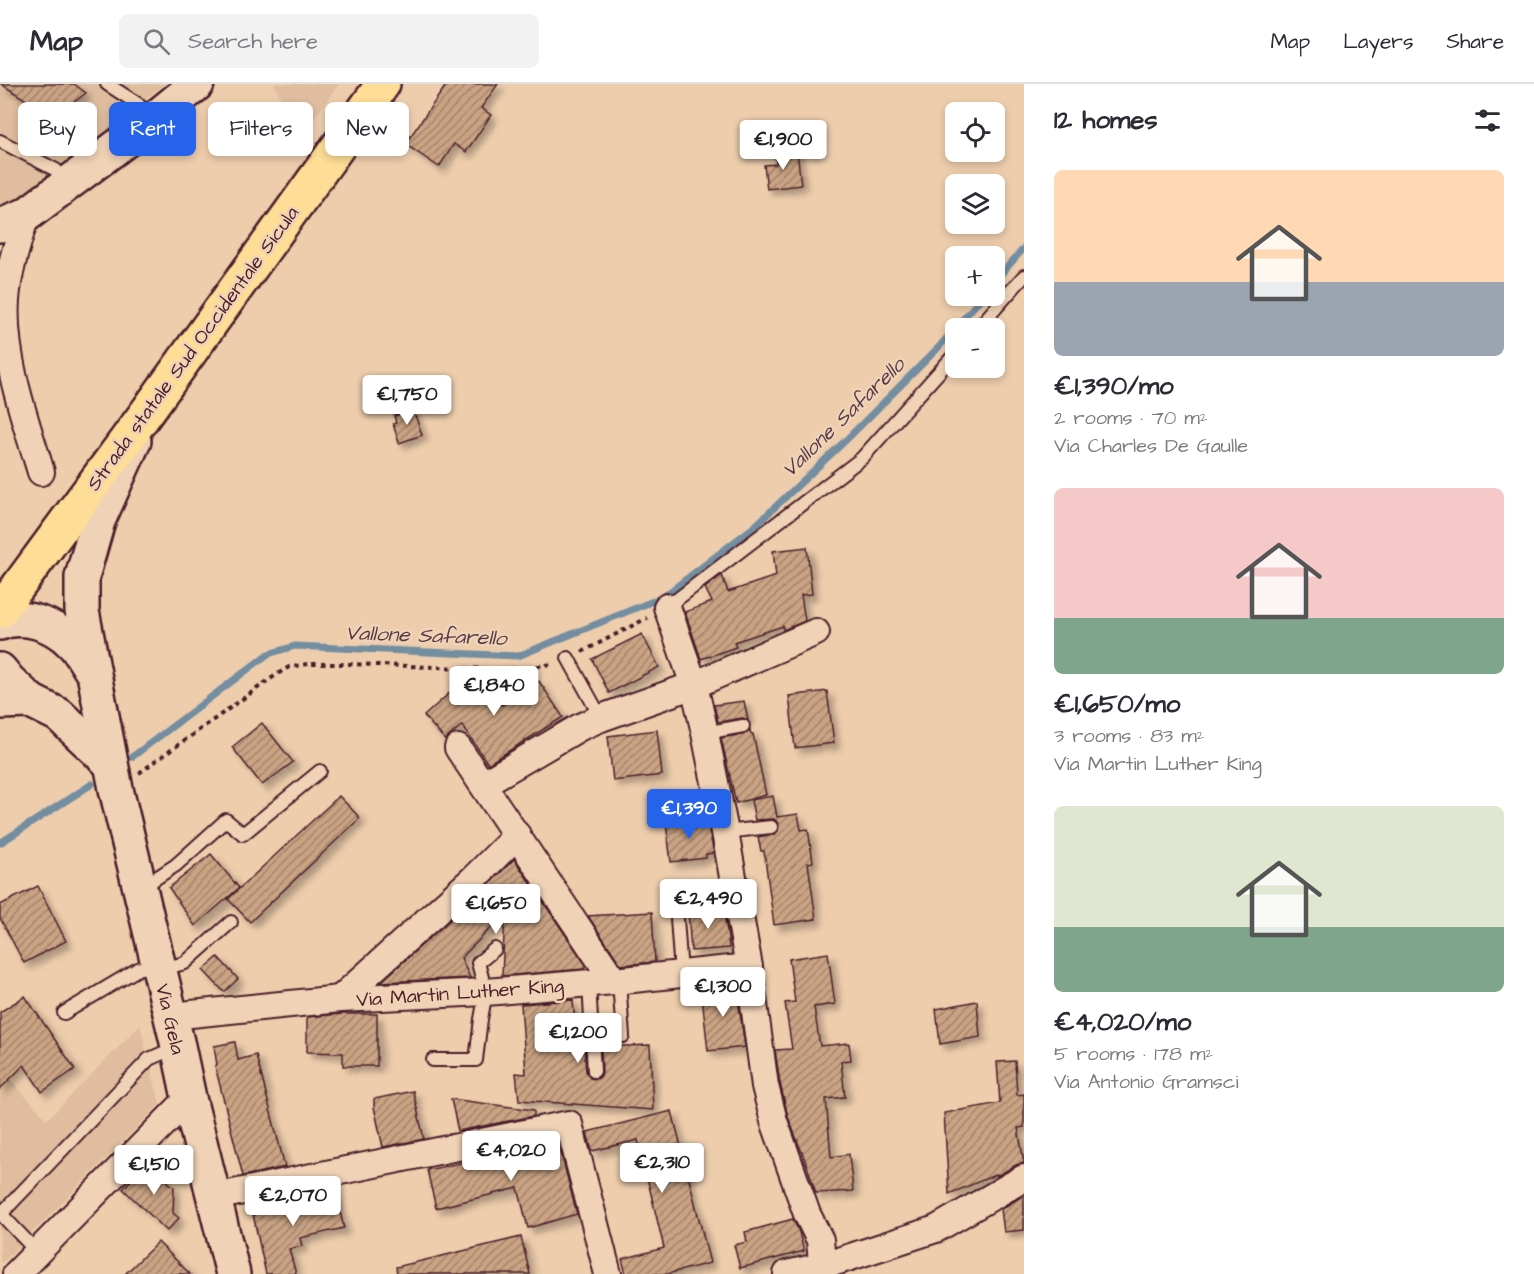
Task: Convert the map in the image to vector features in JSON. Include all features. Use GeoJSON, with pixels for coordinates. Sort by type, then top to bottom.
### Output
{"type":"FeatureCollection","features":[{"type":"Feature","properties":{"kind":"main road"},"geometry":{"type":"LineString","coordinates":[[175,102],[197,84]]}},
{"type":"Feature","properties":{"kind":"main road","name":"Strada statale Sud Occidentale Sicula"},"geometry":{"type":"LineString","coordinates":[[0,611],[384,84]]}},
{"type":"Feature","properties":{"kind":"main road"},"geometry":{"type":"LineString","coordinates":[[13,220],[64,187],[109,153]]}},
{"type":"Feature","properties":{"kind":"main road","name":"Via Gela"},"geometry":{"type":"LineString","coordinates":[[149,409],[98,521],[82,577],[82,611],[113,776],[233,1274]]}},
{"type":"Feature","properties":{"kind":"main road"},"geometry":{"type":"LineString","coordinates":[[0,623],[7,620],[30,619],[54,628],[72,642],[94,674]]}},
{"type":"Feature","properties":{"kind":"main road"},"geometry":{"type":"LineString","coordinates":[[0,670],[9,681],[16,701],[59,715],[113,776]]}},
{"type":"Feature","properties":{"kind":"street"},"geometry":{"type":"LineString","coordinates":[[13,220],[14,257],[6,299],[5,332],[17,390],[40,472]]}},
{"type":"Feature","properties":{"kind":"street"},"geometry":{"type":"LineString","coordinates":[[667,608],[694,685],[705,733],[749,967],[765,1086],[807,1214],[820,1240],[823,1270]]}},
{"type":"Feature","properties":{"kind":"street"},"geometry":{"type":"LineString","coordinates":[[483,784],[580,727],[694,685],[816,632]]}},
{"type":"Feature","properties":{"kind":"street"},"geometry":{"type":"LineString","coordinates":[[458,748],[517,835],[607,982]]}},
{"type":"Feature","properties":{"kind":"street"},"geometry":{"type":"LineString","coordinates":[[340,999],[473,879],[517,835]]}},
{"type":"Feature","properties":{"kind":"street","name":"Via Martin Luther King"},"geometry":{"type":"LineString","coordinates":[[175,1031],[340,999],[486,992],[749,967]]}},
{"type":"Feature","properties":{"kind":"street"},"geometry":{"type":"LineString","coordinates":[[16,1274],[189,1098]]}},
{"type":"Feature","properties":{"kind":"street"},"geometry":{"type":"LineString","coordinates":[[214,1197],[569,1124],[608,1274]]}},
{"type":"Feature","properties":{"kind":"street"},"geometry":{"type":"LineString","coordinates":[[787,1274],[823,1270],[936,1229],[1024,1178]]}},
{"type":"Feature","properties":{"kind":"lane"},"geometry":{"type":"LineString","coordinates":[[107,84],[135,102]]}},
{"type":"Feature","properties":{"kind":"lane"},"geometry":{"type":"LineString","coordinates":[[0,141],[56,170],[64,187]]}},
{"type":"Feature","properties":{"kind":"lane"},"geometry":{"type":"LineString","coordinates":[[987,318],[1024,276]]}},
{"type":"Feature","properties":{"kind":"lane"},"geometry":{"type":"LineString","coordinates":[[667,608],[862,458],[945,365]]}},
{"type":"Feature","properties":{"kind":"lane"},"geometry":{"type":"LineString","coordinates":[[568,658],[600,718]]}},
{"type":"Feature","properties":{"kind":"lane"},"geometry":{"type":"LineString","coordinates":[[705,733],[743,726]]}},
{"type":"Feature","properties":{"kind":"lane"},"geometry":{"type":"LineString","coordinates":[[140,889],[176,865],[226,820],[243,834],[320,771]]}},
{"type":"Feature","properties":{"kind":"lane"},"geometry":{"type":"LineString","coordinates":[[725,832],[771,827]]}},
{"type":"Feature","properties":{"kind":"lane"},"geometry":{"type":"LineString","coordinates":[[677,918],[681,974]]}},
{"type":"Feature","properties":{"kind":"lane"},"geometry":{"type":"LineString","coordinates":[[64,1013],[138,969],[185,963],[231,922]]}},
{"type":"Feature","properties":{"kind":"lane"},"geometry":{"type":"LineString","coordinates":[[433,1060],[476,1060],[486,992],[478,963],[495,949]]}},
{"type":"Feature","properties":{"kind":"lane"},"geometry":{"type":"LineString","coordinates":[[607,982],[623,1036]]}},
{"type":"Feature","properties":{"kind":"lane"},"geometry":{"type":"LineString","coordinates":[[594,1071],[607,982]]}},
{"type":"Feature","properties":{"kind":"lane"},"geometry":{"type":"LineString","coordinates":[[38,1253],[1,1213],[175,1031]]}},
{"type":"Feature","properties":{"kind":"path"},"geometry":{"type":"LineString","coordinates":[[113,776],[276,675],[297,665],[350,664],[491,669],[549,666],[582,652],[667,608]]}},
{"type":"Feature","properties":{"kind":"shaded area"},"geometry":{"type":"Polygon","coordinates":[[[0,84],[165,84],[141,102],[109,102],[109,130],[97,141],[97,102],[18,102],[18,156],[79,156],[56,170],[26,199],[0,208],[0,84]]]}},
{"type":"Feature","properties":{"kind":"shaded area"},"geometry":{"type":"Polygon","coordinates":[[[274,84],[339,84],[313,119],[313,102],[283,102],[274,84]]]}},
{"type":"Feature","properties":{"kind":"shaded area"},"geometry":{"type":"Polygon","coordinates":[[[140,1025],[160,1104],[2,1263],[0,1261],[0,1068],[47,1120],[140,1025]]]}},
{"type":"Feature","properties":{"kind":"building"},"geometry":{"type":"Polygon","coordinates":[[[1,84],[74,84],[86,93],[74,102],[29,102],[1,84]]]}},
{"type":"Feature","properties":{"kind":"building"},"geometry":{"type":"Polygon","coordinates":[[[447,84],[498,84],[481,108],[491,115],[466,152],[454,144],[439,167],[409,147],[409,138],[447,84]]]}},
{"type":"Feature","properties":{"kind":"building"},"geometry":{"type":"Polygon","coordinates":[[[797,151],[801,185],[767,189],[764,165],[776,164],[775,153],[797,151]]]}},
{"type":"Feature","properties":{"kind":"building"},"geometry":{"type":"Polygon","coordinates":[[[413,409],[422,435],[399,443],[393,424],[396,423],[394,416],[413,409]]]}},
{"type":"Feature","properties":{"kind":"building"},"geometry":{"type":"Polygon","coordinates":[[[807,547],[812,594],[801,595],[805,621],[783,630],[783,626],[734,642],[736,647],[701,659],[685,612],[712,602],[705,588],[722,575],[728,592],[776,576],[773,551],[807,547]]]}},
{"type":"Feature","properties":{"kind":"building"},"geometry":{"type":"Polygon","coordinates":[[[642,634],[659,667],[609,693],[592,659],[642,634]]]}},
{"type":"Feature","properties":{"kind":"building"},"geometry":{"type":"Polygon","coordinates":[[[469,679],[477,688],[483,684],[502,705],[539,681],[563,717],[488,764],[462,725],[445,740],[424,716],[464,680],[469,679]]]}},
{"type":"Feature","properties":{"kind":"building"},"geometry":{"type":"Polygon","coordinates":[[[827,691],[834,743],[795,748],[789,696],[827,691]]]}},
{"type":"Feature","properties":{"kind":"building"},"geometry":{"type":"Polygon","coordinates":[[[744,701],[748,720],[742,718],[718,722],[714,705],[744,701]]]}},
{"type":"Feature","properties":{"kind":"building"},"geometry":{"type":"Polygon","coordinates":[[[262,723],[293,762],[262,785],[232,747],[262,723]]]}},
{"type":"Feature","properties":{"kind":"building"},"geometry":{"type":"Polygon","coordinates":[[[657,730],[662,775],[613,781],[608,736],[657,730]]]}},
{"type":"Feature","properties":{"kind":"building"},"geometry":{"type":"Polygon","coordinates":[[[750,730],[753,734],[766,795],[736,803],[721,738],[744,734],[750,730]]]}},
{"type":"Feature","properties":{"kind":"building"},"geometry":{"type":"Polygon","coordinates":[[[339,796],[360,818],[250,922],[228,899],[339,796]]]}},
{"type":"Feature","properties":{"kind":"building"},"geometry":{"type":"Polygon","coordinates":[[[773,796],[777,817],[798,814],[801,830],[808,829],[813,862],[808,863],[816,919],[774,925],[764,851],[761,851],[758,837],[775,834],[779,826],[774,819],[755,820],[751,800],[773,796]]]}},
{"type":"Feature","properties":{"kind":"building"},"geometry":{"type":"Polygon","coordinates":[[[701,819],[702,822],[707,821],[714,853],[706,854],[706,858],[671,862],[666,823],[701,819]]]}},
{"type":"Feature","properties":{"kind":"building"},"geometry":{"type":"Polygon","coordinates":[[[211,854],[239,888],[195,926],[169,888],[211,854]]]}},
{"type":"Feature","properties":{"kind":"building"},"geometry":{"type":"Polygon","coordinates":[[[514,859],[586,965],[584,969],[502,976],[505,914],[461,958],[470,978],[381,982],[483,890],[514,859]]]}},
{"type":"Feature","properties":{"kind":"building"},"geometry":{"type":"Polygon","coordinates":[[[38,886],[66,941],[24,963],[0,918],[0,905],[38,886]]]}},
{"type":"Feature","properties":{"kind":"building"},"geometry":{"type":"Polygon","coordinates":[[[723,909],[729,948],[691,951],[688,911],[723,909]]]}},
{"type":"Feature","properties":{"kind":"building"},"geometry":{"type":"Polygon","coordinates":[[[652,912],[655,962],[621,965],[588,916],[652,912]]]}},
{"type":"Feature","properties":{"kind":"building"},"geometry":{"type":"Polygon","coordinates":[[[828,953],[835,1004],[814,1007],[820,1046],[849,1043],[851,1060],[841,1061],[845,1097],[826,1099],[831,1157],[849,1154],[853,1191],[816,1193],[788,1117],[775,1050],[792,1049],[785,1003],[795,1002],[789,959],[828,953]]]}},
{"type":"Feature","properties":{"kind":"building"},"geometry":{"type":"Polygon","coordinates":[[[218,957],[238,979],[224,992],[203,970],[218,957]]]}},
{"type":"Feature","properties":{"kind":"building"},"geometry":{"type":"Polygon","coordinates":[[[736,985],[745,1047],[708,1051],[701,988],[736,985]]]}},
{"type":"Feature","properties":{"kind":"building"},"geometry":{"type":"Polygon","coordinates":[[[25,996],[75,1069],[42,1092],[24,1065],[0,1089],[0,1012],[25,996]]]}},
{"type":"Feature","properties":{"kind":"building"},"geometry":{"type":"Polygon","coordinates":[[[573,1000],[577,1048],[584,1048],[586,1071],[590,1078],[599,1078],[602,1074],[601,1047],[650,1045],[653,1110],[519,1100],[516,1073],[526,1074],[521,1004],[573,1000]]]}},
{"type":"Feature","properties":{"kind":"building"},"geometry":{"type":"Polygon","coordinates":[[[977,1001],[980,1037],[940,1044],[936,1009],[977,1001]]]}},
{"type":"Feature","properties":{"kind":"building"},"geometry":{"type":"Polygon","coordinates":[[[377,1014],[377,1066],[343,1066],[343,1053],[307,1052],[307,1017],[377,1014]]]}},
{"type":"Feature","properties":{"kind":"building"},"geometry":{"type":"Polygon","coordinates":[[[235,1042],[238,1060],[256,1055],[285,1167],[243,1176],[215,1066],[217,1065],[214,1046],[235,1042]]]}},
{"type":"Feature","properties":{"kind":"building"},"geometry":{"type":"Polygon","coordinates":[[[1015,1061],[1017,1095],[1024,1094],[1024,1127],[1018,1128],[1024,1163],[949,1194],[944,1113],[1000,1103],[997,1062],[1015,1061]]]}},
{"type":"Feature","properties":{"kind":"building"},"geometry":{"type":"Polygon","coordinates":[[[413,1091],[424,1139],[383,1147],[374,1099],[413,1091]]]}},
{"type":"Feature","properties":{"kind":"building"},"geometry":{"type":"Polygon","coordinates":[[[451,1099],[534,1110],[534,1116],[458,1131],[451,1099]]]}},
{"type":"Feature","properties":{"kind":"building"},"geometry":{"type":"Polygon","coordinates":[[[672,1111],[710,1263],[667,1274],[626,1274],[622,1259],[664,1248],[638,1140],[592,1151],[587,1132],[672,1111]]]}},
{"type":"Feature","properties":{"kind":"building"},"geometry":{"type":"Polygon","coordinates":[[[558,1142],[577,1214],[528,1228],[518,1188],[436,1208],[427,1170],[558,1142]]]}},
{"type":"Feature","properties":{"kind":"building"},"geometry":{"type":"Polygon","coordinates":[[[147,1163],[174,1187],[173,1213],[179,1218],[167,1231],[123,1189],[147,1163]]]}},
{"type":"Feature","properties":{"kind":"building"},"geometry":{"type":"Polygon","coordinates":[[[335,1191],[344,1228],[300,1238],[302,1246],[289,1249],[296,1274],[266,1274],[251,1205],[292,1196],[293,1200],[335,1191]]]}},
{"type":"Feature","properties":{"kind":"building"},"geometry":{"type":"Polygon","coordinates":[[[1024,1195],[1024,1230],[1004,1232],[1001,1209],[1024,1195]]]}},
{"type":"Feature","properties":{"kind":"building"},"geometry":{"type":"Polygon","coordinates":[[[793,1219],[804,1251],[740,1268],[734,1245],[747,1242],[745,1232],[793,1219]]]}},
{"type":"Feature","properties":{"kind":"building"},"geometry":{"type":"Polygon","coordinates":[[[521,1237],[530,1274],[397,1274],[396,1267],[521,1237]]]}},
{"type":"Feature","properties":{"kind":"building"},"geometry":{"type":"Polygon","coordinates":[[[158,1242],[190,1274],[125,1274],[158,1242]]]}},
{"type":"Feature","properties":{"kind":"waterway","name":"Vallone Safarello"},"geometry":{"type":"LineString","coordinates":[[1005,270],[1024,248]]}},
{"type":"Feature","properties":{"kind":"waterway","name":"Vallone Safarello"},"geometry":{"type":"LineString","coordinates":[[132,757],[268,654],[295,646],[518,656],[663,597],[755,526],[846,440],[938,348],[974,306]]}},
{"type":"Feature","properties":{"kind":"waterway","name":"Vallone Safarello"},"geometry":{"type":"LineString","coordinates":[[0,843],[92,784]]}}]}
